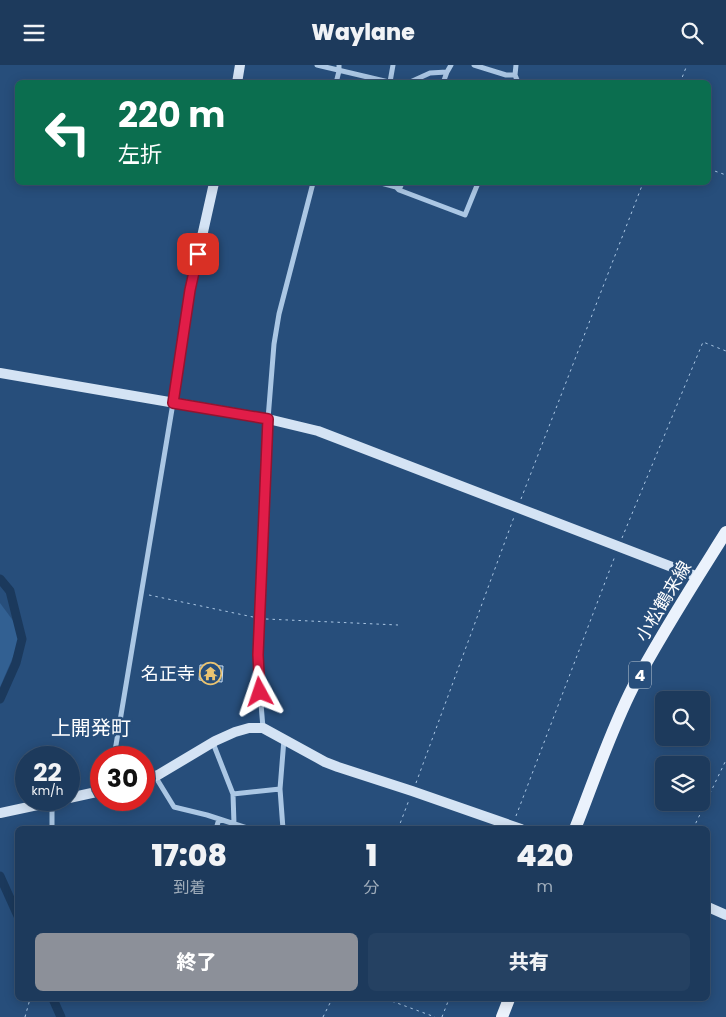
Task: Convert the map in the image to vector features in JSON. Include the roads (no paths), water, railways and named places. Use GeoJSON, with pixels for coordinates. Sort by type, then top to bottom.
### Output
{"type":"FeatureCollection","features":[{"type":"Feature","properties":{"kind":"main road","name":"小松鶴来線"},"geometry":{"type":"LineString","coordinates":[[576,826],[632,688],[659,640],[726,532]]}},
{"type":"Feature","properties":{"kind":"main road"},"geometry":{"type":"LineString","coordinates":[[502,1017],[508,1001]]}},
{"type":"Feature","properties":{"kind":"street"},"geometry":{"type":"LineString","coordinates":[[238,80],[240,65]]}},
{"type":"Feature","properties":{"kind":"street"},"geometry":{"type":"LineString","coordinates":[[317,65],[339,68],[384,80]]}},
{"type":"Feature","properties":{"kind":"street"},"geometry":{"type":"LineString","coordinates":[[391,80],[393,65]]}},
{"type":"Feature","properties":{"kind":"street"},"geometry":{"type":"LineString","coordinates":[[444,80],[451,65]]}},
{"type":"Feature","properties":{"kind":"street"},"geometry":{"type":"LineString","coordinates":[[474,65],[518,80]]}},
{"type":"Feature","properties":{"kind":"street"},"geometry":{"type":"LineString","coordinates":[[516,65],[518,80]]}},
{"type":"Feature","properties":{"kind":"street"},"geometry":{"type":"LineString","coordinates":[[415,80],[430,73],[447,72]]}},
{"type":"Feature","properties":{"kind":"street"},"geometry":{"type":"LineString","coordinates":[[116,746],[190,290],[214,185]]}},
{"type":"Feature","properties":{"kind":"street"},"geometry":{"type":"LineString","coordinates":[[262,727],[258,655],[259,618],[268,419],[275,337],[312,185]]}},
{"type":"Feature","properties":{"kind":"street"},"geometry":{"type":"LineString","coordinates":[[388,185],[465,215],[477,185]]}},
{"type":"Feature","properties":{"kind":"street"},"geometry":{"type":"LineString","coordinates":[[398,190],[401,185]]}},
{"type":"Feature","properties":{"kind":"street"},"geometry":{"type":"LineString","coordinates":[[0,373],[268,419],[318,431],[698,577]]}},
{"type":"Feature","properties":{"kind":"street"},"geometry":{"type":"LineString","coordinates":[[240,826],[174,807],[155,776],[235,732],[262,727],[332,765],[514,826]]}},
{"type":"Feature","properties":{"kind":"street"},"geometry":{"type":"LineString","coordinates":[[283,826],[280,789],[284,739]]}},
{"type":"Feature","properties":{"kind":"street"},"geometry":{"type":"LineString","coordinates":[[213,743],[233,794],[234,824]]}},
{"type":"Feature","properties":{"kind":"street"},"geometry":{"type":"LineString","coordinates":[[233,794],[280,789]]}},
{"type":"Feature","properties":{"kind":"street"},"geometry":{"type":"LineString","coordinates":[[0,813],[15,810]]}},
{"type":"Feature","properties":{"kind":"street"},"geometry":{"type":"LineString","coordinates":[[52,826],[55,811]]}},
{"type":"Feature","properties":{"kind":"street"},"geometry":{"type":"LineString","coordinates":[[217,826],[218,819]]}},
{"type":"Feature","properties":{"kind":"street"},"geometry":{"type":"LineString","coordinates":[[710,908],[726,915]]}},
{"type":"Feature","properties":{"kind":"waterway"},"geometry":{"type":"LineString","coordinates":[[0,579],[10,591],[22,639],[16,663],[0,699]]}},
{"type":"Feature","properties":{"kind":"waterway"},"geometry":{"type":"LineString","coordinates":[[0,876],[15,909]]}},
{"type":"Feature","properties":{"kind":"waterway"},"geometry":{"type":"LineString","coordinates":[[54,1001],[61,1017]]}},
{"type":"Feature","properties":{"kind":"place","name":"名正寺"},"geometry":{"type":"Point","coordinates":[211,673]}},
{"type":"Feature","properties":{"kind":"district","name":"上開発町"},"geometry":{"type":"Point","coordinates":[91,728]}}]}
